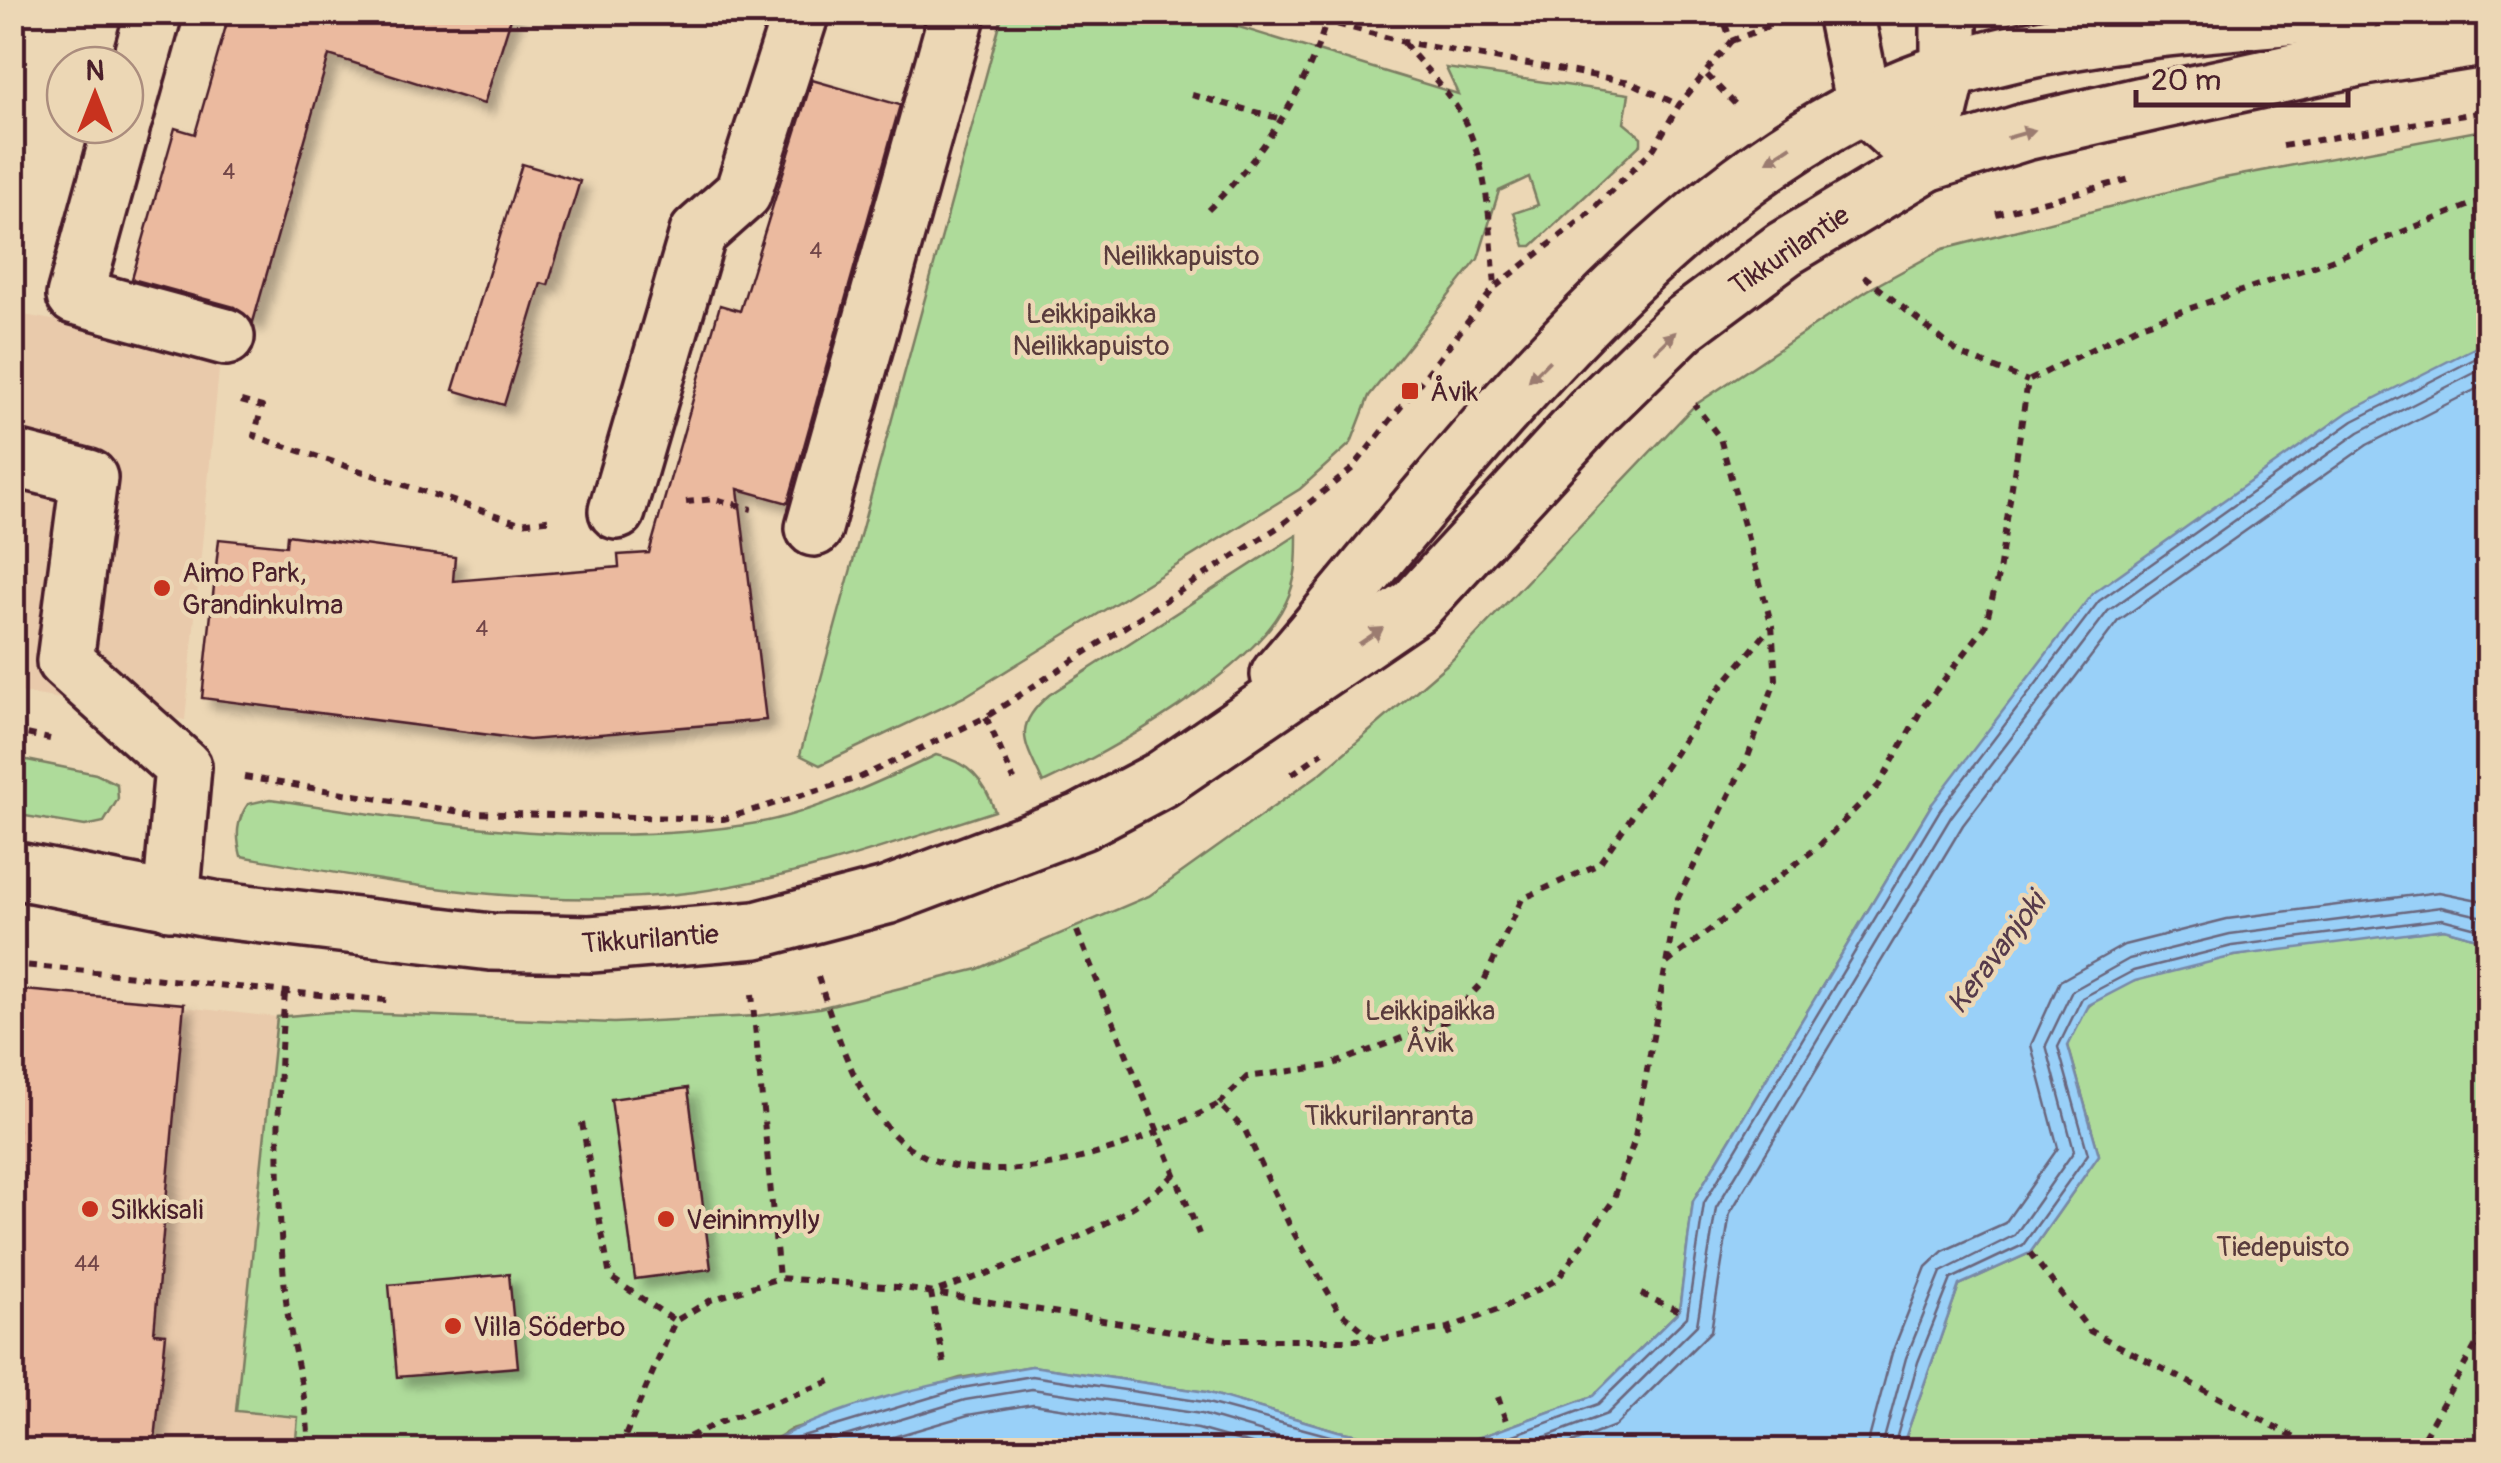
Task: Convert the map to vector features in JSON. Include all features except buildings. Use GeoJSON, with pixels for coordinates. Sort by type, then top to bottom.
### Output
{"type":"FeatureCollection","features":[{"type":"Feature","properties":{"kind":"main road"},"geometry":{"type":"LineString","coordinates":[[145,45],[154,12]]}},
{"type":"Feature","properties":{"kind":"main road"},"geometry":{"type":"LineString","coordinates":[[616,512],[698,233],[743,193],[801,12]]}},
{"type":"Feature","properties":{"kind":"main road"},"geometry":{"type":"LineString","coordinates":[[814,528],[958,12]]}},
{"type":"Feature","properties":{"kind":"main road"},"geometry":{"type":"LineString","coordinates":[[1846,12],[1864,105],[1928,162],[1948,70],[1949,12]]}},
{"type":"Feature","properties":{"kind":"main road","name":"Tikkurilantie"},"geometry":{"type":"LineString","coordinates":[[1232,730],[1512,398],[1695,220],[1776,154],[1864,105],[1948,70],[2126,34],[2352,12]]}},
{"type":"Feature","properties":{"kind":"main road"},"geometry":{"type":"LineString","coordinates":[[2379,12],[2488,19]]}},
{"type":"Feature","properties":{"kind":"main road","name":"Tikkurilantie"},"geometry":{"type":"LineString","coordinates":[[18,873],[170,902],[491,942],[591,944],[756,930],[886,896],[1081,822],[1162,779],[1416,606],[1595,410],[1682,325],[1807,233],[1928,162],[2025,132],[2141,106],[2359,58],[2488,37]]}},
{"type":"Feature","properties":{"kind":"main road"},"geometry":{"type":"LineString","coordinates":[[116,145],[74,296],[226,337]]}},
{"type":"Feature","properties":{"kind":"main road"},"geometry":{"type":"LineString","coordinates":[[12,458],[89,478],[65,661],[184,767],[170,902]]}},
{"type":"Feature","properties":{"kind":"path"},"geometry":{"type":"LineString","coordinates":[[1290,12],[1404,42],[1630,82],[1679,105]]}},
{"type":"Feature","properties":{"kind":"path"},"geometry":{"type":"LineString","coordinates":[[1320,12],[1326,24]]}},
{"type":"Feature","properties":{"kind":"path"},"geometry":{"type":"LineString","coordinates":[[1208,210],[1248,170],[1297,94],[1330,12]]}},
{"type":"Feature","properties":{"kind":"path"},"geometry":{"type":"LineString","coordinates":[[1720,12],[1732,41]]}},
{"type":"Feature","properties":{"kind":"path"},"geometry":{"type":"LineString","coordinates":[[184,767],[467,813],[724,819],[861,777],[986,716],[1280,526],[1352,469],[1495,288],[1584,217],[1654,148],[1679,105],[1732,41],[1792,17]]}},
{"type":"Feature","properties":{"kind":"path"},"geometry":{"type":"LineString","coordinates":[[1404,42],[1458,108],[1470,134],[1488,216],[1495,288]]}},
{"type":"Feature","properties":{"kind":"path"},"geometry":{"type":"LineString","coordinates":[[1192,95],[1281,119]]}},
{"type":"Feature","properties":{"kind":"path"},"geometry":{"type":"LineString","coordinates":[[2273,148],[2488,112]]}},
{"type":"Feature","properties":{"kind":"path"},"geometry":{"type":"LineString","coordinates":[[1989,216],[2139,177]]}},
{"type":"Feature","properties":{"kind":"path"},"geometry":{"type":"LineString","coordinates":[[1876,265],[1861,273],[1960,354],[2028,380],[2138,326],[2326,262],[2488,198]]}},
{"type":"Feature","properties":{"kind":"path"},"geometry":{"type":"LineString","coordinates":[[1666,964],[1819,846],[1879,785],[1923,707],[1985,627],[2000,572],[2028,380]]}},
{"type":"Feature","properties":{"kind":"path"},"geometry":{"type":"LineString","coordinates":[[619,1450],[664,1356],[675,1321],[711,1300],[779,1278],[818,1278],[932,1293],[1227,1340],[1375,1340],[1448,1328],[1502,1308],[1558,1279],[1613,1201],[1646,1089],[1678,898],[1748,757],[1776,679],[1772,626],[1720,438],[1684,390]]}},
{"type":"Feature","properties":{"kind":"path"},"geometry":{"type":"LineString","coordinates":[[241,401],[262,406],[254,436],[520,523],[716,498],[814,528]]}},
{"type":"Feature","properties":{"kind":"path"},"geometry":{"type":"LineString","coordinates":[[818,976],[845,1058],[893,1134],[924,1158],[959,1168],[1002,1172],[1162,1135],[1219,1104],[1247,1077],[1328,1066],[1447,1021],[1484,981],[1522,899],[1599,864],[1719,690],[1772,626]]}},
{"type":"Feature","properties":{"kind":"path"},"geometry":{"type":"LineString","coordinates":[[986,716],[1019,792]]}},
{"type":"Feature","properties":{"kind":"path"},"geometry":{"type":"LineString","coordinates":[[12,731],[70,743]]}},
{"type":"Feature","properties":{"kind":"path"},"geometry":{"type":"LineString","coordinates":[[1077,931],[1199,1234]]}},
{"type":"Feature","properties":{"kind":"path"},"geometry":{"type":"LineString","coordinates":[[12,964],[208,981],[285,994],[280,1160],[286,1301],[309,1413],[308,1450]]}},
{"type":"Feature","properties":{"kind":"path"},"geometry":{"type":"LineString","coordinates":[[751,988],[779,1278]]}},
{"type":"Feature","properties":{"kind":"path"},"geometry":{"type":"LineString","coordinates":[[1219,1104],[1245,1130],[1290,1226],[1339,1311],[1375,1340]]}},
{"type":"Feature","properties":{"kind":"path"},"geometry":{"type":"LineString","coordinates":[[582,1123],[610,1276],[675,1321]]}},
{"type":"Feature","properties":{"kind":"path"},"geometry":{"type":"LineString","coordinates":[[932,1293],[1046,1253],[1152,1196],[1177,1172]]}},
{"type":"Feature","properties":{"kind":"path"},"geometry":{"type":"LineString","coordinates":[[2030,1253],[2090,1331],[2320,1450]]}},
{"type":"Feature","properties":{"kind":"path"},"geometry":{"type":"LineString","coordinates":[[932,1293],[944,1362]]}},
{"type":"Feature","properties":{"kind":"path"},"geometry":{"type":"LineString","coordinates":[[1641,1294],[1679,1311]]}},
{"type":"Feature","properties":{"kind":"path"},"geometry":{"type":"LineString","coordinates":[[2416,1450],[2488,1324]]}},
{"type":"Feature","properties":{"kind":"path"},"geometry":{"type":"LineString","coordinates":[[1448,1328],[1453,1342]]}},
{"type":"Feature","properties":{"kind":"path"},"geometry":{"type":"LineString","coordinates":[[660,1450],[721,1422],[831,1382]]}},
{"type":"Feature","properties":{"kind":"path"},"geometry":{"type":"LineString","coordinates":[[1498,1397],[1508,1428]]}},
{"type":"Feature","properties":{"kind":"shaded area"},"geometry":{"type":"Polygon","coordinates":[[[12,313],[221,349],[185,720],[13,691],[12,313]]]}},
{"type":"Feature","properties":{"kind":"shaded area"},"geometry":{"type":"Polygon","coordinates":[[[13,989],[277,1017],[236,1410],[298,1417],[295,1450],[13,1450],[13,989]]]}},
{"type":"Feature","properties":{"kind":"green space","name":"Neilikkapuisto"},"geometry":{"type":"Polygon","coordinates":[[[1003,13],[1193,13],[1458,94],[1446,68],[1629,94],[1624,123],[1641,137],[1641,144],[1532,246],[1525,246],[1514,213],[1538,205],[1529,177],[1499,191],[1478,259],[1369,396],[1351,443],[1300,489],[964,697],[820,765],[800,755],[1003,13]]]}},
{"type":"Feature","properties":{"kind":"green space","name":"Tikkurilanranta"},"geometry":{"type":"Polygon","coordinates":[[[2488,129],[2488,434],[1932,804],[1693,1201],[1679,1311],[1593,1396],[1445,1450],[1338,1431],[1206,1392],[1032,1366],[960,1378],[792,1429],[757,1450],[295,1450],[298,1417],[236,1411],[277,1017],[332,1012],[614,1023],[756,1016],[819,1008],[978,969],[1149,896],[1321,773],[1451,661],[1695,405],[1868,290],[1943,249],[2219,179],[2488,129]]]}},
{"type":"Feature","properties":{"kind":"green space"},"geometry":{"type":"Polygon","coordinates":[[[1297,535],[1296,569],[1290,594],[1269,628],[1244,655],[1141,730],[1043,783],[1025,736],[1030,717],[1049,695],[1297,535]]]}},
{"type":"Feature","properties":{"kind":"green space"},"geometry":{"type":"Polygon","coordinates":[[[936,755],[958,762],[974,774],[995,811],[809,869],[695,892],[581,899],[467,892],[241,856],[238,842],[239,823],[248,804],[270,799],[513,830],[574,834],[696,831],[801,812],[936,755]]]}},
{"type":"Feature","properties":{"kind":"green space"},"geometry":{"type":"Polygon","coordinates":[[[12,757],[96,774],[117,784],[118,799],[104,822],[85,826],[13,814],[12,757]]]}},
{"type":"Feature","properties":{"kind":"green space","name":"Tiedepuisto"},"geometry":{"type":"Polygon","coordinates":[[[2444,929],[2488,941],[2488,1450],[1901,1450],[1959,1285],[2030,1253],[2099,1155],[2068,1045],[2090,1005],[2118,988],[2158,973],[2206,962],[2312,944],[2444,929]]]}},
{"type":"Feature","properties":{"kind":"water","name":"Keravanjoki"},"geometry":{"type":"Polygon","coordinates":[[[2488,341],[2488,941],[2444,929],[2234,956],[2135,981],[2089,1005],[2068,1046],[2099,1155],[2030,1253],[1959,1285],[1901,1450],[1445,1450],[1593,1396],[1679,1311],[1693,1201],[1932,804],[2092,594],[2348,412],[2488,341]]]}},
{"type":"Feature","properties":{"kind":"water"},"geometry":{"type":"Polygon","coordinates":[[[1032,1366],[1206,1392],[1338,1431],[1432,1450],[757,1450],[819,1419],[890,1396],[1032,1366]]]}},
{"type":"Feature","properties":{"kind":"place","name":"Åvik"},"geometry":{"type":"Point","coordinates":[1410,391]}},
{"type":"Feature","properties":{"kind":"place","name":"Aimo Park, Grandinkulma"},"geometry":{"type":"Point","coordinates":[162,588]}},
{"type":"Feature","properties":{"kind":"place","name":"Silkkisali"},"geometry":{"type":"Point","coordinates":[90,1209]}},
{"type":"Feature","properties":{"kind":"place","name":"Veininmylly"},"geometry":{"type":"Point","coordinates":[666,1219]}},
{"type":"Feature","properties":{"kind":"place","name":"Villa Söderbo"},"geometry":{"type":"Point","coordinates":[453,1326]}},
{"type":"Feature","properties":{"kind":"park label","name":"Leikkipaikka Neilikkapuisto"},"geometry":{"type":"Point","coordinates":[1091,329]}},
{"type":"Feature","properties":{"kind":"park label","name":"Leikkipaikka Åvik"},"geometry":{"type":"Point","coordinates":[1430,1026]}}]}
